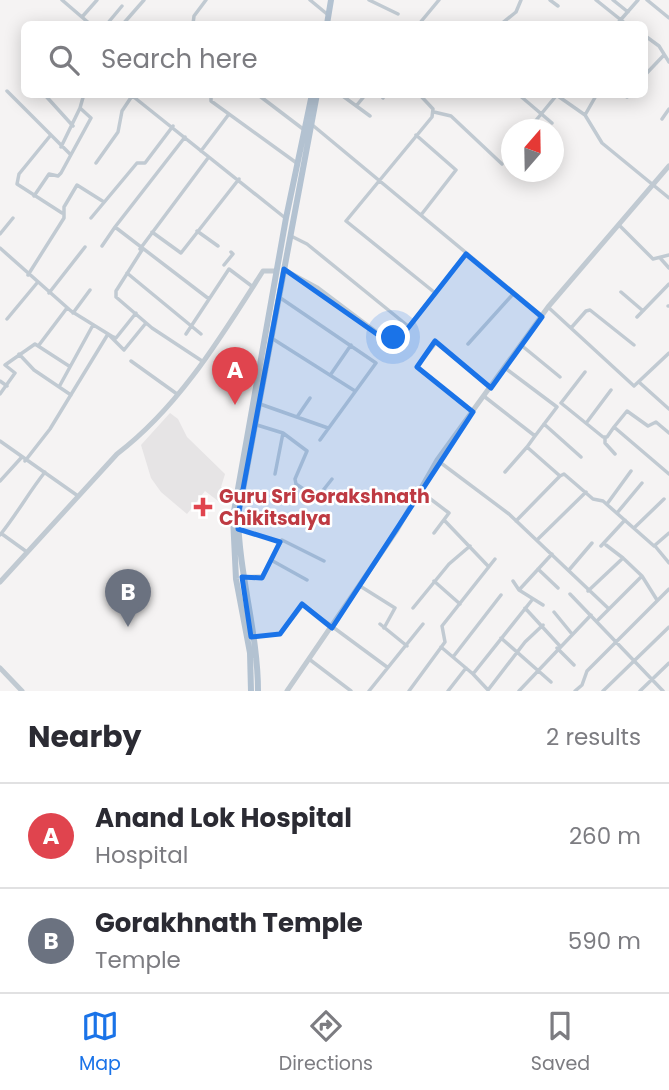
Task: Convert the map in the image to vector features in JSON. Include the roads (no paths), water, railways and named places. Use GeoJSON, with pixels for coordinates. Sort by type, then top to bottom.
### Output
{"type":"FeatureCollection","features":[{"type":"Feature","properties":{"kind":"main road"},"geometry":{"type":"LineString","coordinates":[[328,21],[333,0]]}},
{"type":"Feature","properties":{"kind":"main road"},"geometry":{"type":"LineString","coordinates":[[329,21],[333,0]]}},
{"type":"Feature","properties":{"kind":"main road"},"geometry":{"type":"LineString","coordinates":[[258,691],[238,529],[258,403],[314,98]]}},
{"type":"Feature","properties":{"kind":"main road"},"geometry":{"type":"LineString","coordinates":[[251,691],[250,653],[236,579],[233,517],[286,218],[309,122]]}},
{"type":"Feature","properties":{"kind":"street"},"geometry":{"type":"LineString","coordinates":[[62,0],[86,21]]}},
{"type":"Feature","properties":{"kind":"street"},"geometry":{"type":"LineString","coordinates":[[82,18],[97,0]]}},
{"type":"Feature","properties":{"kind":"street"},"geometry":{"type":"LineString","coordinates":[[126,21],[144,0]]}},
{"type":"Feature","properties":{"kind":"street"},"geometry":{"type":"LineString","coordinates":[[193,21],[206,0]]}},
{"type":"Feature","properties":{"kind":"street"},"geometry":{"type":"LineString","coordinates":[[310,0],[329,15]]}},
{"type":"Feature","properties":{"kind":"street"},"geometry":{"type":"LineString","coordinates":[[369,0],[398,14]]}},
{"type":"Feature","properties":{"kind":"street"},"geometry":{"type":"LineString","coordinates":[[422,21],[439,0]]}},
{"type":"Feature","properties":{"kind":"street"},"geometry":{"type":"LineString","coordinates":[[505,21],[516,12],[521,0]]}},
{"type":"Feature","properties":{"kind":"street"},"geometry":{"type":"LineString","coordinates":[[550,0],[558,6]]}},
{"type":"Feature","properties":{"kind":"street"},"geometry":{"type":"LineString","coordinates":[[596,0],[616,21]]}},
{"type":"Feature","properties":{"kind":"street"},"geometry":{"type":"LineString","coordinates":[[613,0],[628,12]]}},
{"type":"Feature","properties":{"kind":"street"},"geometry":{"type":"LineString","coordinates":[[620,21],[638,0]]}},
{"type":"Feature","properties":{"kind":"street"},"geometry":{"type":"LineString","coordinates":[[647,0],[669,18]]}},
{"type":"Feature","properties":{"kind":"street"},"geometry":{"type":"LineString","coordinates":[[110,21],[122,6]]}},
{"type":"Feature","properties":{"kind":"street"},"geometry":{"type":"LineString","coordinates":[[648,38],[659,47],[669,62]]}},
{"type":"Feature","properties":{"kind":"street"},"geometry":{"type":"LineString","coordinates":[[648,73],[664,55]]}},
{"type":"Feature","properties":{"kind":"street"},"geometry":{"type":"LineString","coordinates":[[6,91],[70,154]]}},
{"type":"Feature","properties":{"kind":"street"},"geometry":{"type":"LineString","coordinates":[[48,98],[73,126]]}},
{"type":"Feature","properties":{"kind":"street"},"geometry":{"type":"LineString","coordinates":[[61,147],[73,126],[83,98]]}},
{"type":"Feature","properties":{"kind":"street"},"geometry":{"type":"LineString","coordinates":[[96,163],[120,129],[122,111],[129,98]]}},
{"type":"Feature","properties":{"kind":"street"},"geometry":{"type":"LineString","coordinates":[[135,98],[286,218]]}},
{"type":"Feature","properties":{"kind":"street"},"geometry":{"type":"LineString","coordinates":[[212,98],[229,114],[298,164]]}},
{"type":"Feature","properties":{"kind":"street"},"geometry":{"type":"LineString","coordinates":[[262,98],[305,130]]}},
{"type":"Feature","properties":{"kind":"street"},"geometry":{"type":"LineString","coordinates":[[346,98],[370,116]]}},
{"type":"Feature","properties":{"kind":"street"},"geometry":{"type":"LineString","coordinates":[[357,105],[363,98]]}},
{"type":"Feature","properties":{"kind":"street"},"geometry":{"type":"LineString","coordinates":[[422,98],[434,113],[451,116],[501,163]]}},
{"type":"Feature","properties":{"kind":"street"},"geometry":{"type":"LineString","coordinates":[[522,98],[546,119]]}},
{"type":"Feature","properties":{"kind":"street"},"geometry":{"type":"LineString","coordinates":[[537,119],[554,98]]}},
{"type":"Feature","properties":{"kind":"street"},"geometry":{"type":"LineString","coordinates":[[561,98],[585,115],[603,143],[669,198]]}},
{"type":"Feature","properties":{"kind":"street"},"geometry":{"type":"LineString","coordinates":[[585,115],[595,98]]}},
{"type":"Feature","properties":{"kind":"street"},"geometry":{"type":"LineString","coordinates":[[34,196],[49,174],[60,175],[91,118],[80,108]]}},
{"type":"Feature","properties":{"kind":"street"},"geometry":{"type":"LineString","coordinates":[[662,119],[669,109]]}},
{"type":"Feature","properties":{"kind":"street"},"geometry":{"type":"LineString","coordinates":[[434,113],[347,215],[347,223],[434,292]]}},
{"type":"Feature","properties":{"kind":"street"},"geometry":{"type":"LineString","coordinates":[[201,151],[229,114]]}},
{"type":"Feature","properties":{"kind":"street"},"geometry":{"type":"LineString","coordinates":[[309,122],[542,317]]}},
{"type":"Feature","properties":{"kind":"street"},"geometry":{"type":"LineString","coordinates":[[91,218],[137,163],[145,163],[173,126]]}},
{"type":"Feature","properties":{"kind":"street"},"geometry":{"type":"LineString","coordinates":[[416,135],[456,170],[421,215]]}},
{"type":"Feature","properties":{"kind":"street"},"geometry":{"type":"LineString","coordinates":[[50,136],[16,180],[20,188],[64,214]]}},
{"type":"Feature","properties":{"kind":"street"},"geometry":{"type":"LineString","coordinates":[[102,246],[185,137]]}},
{"type":"Feature","properties":{"kind":"street"},"geometry":{"type":"LineString","coordinates":[[202,362],[146,323],[116,297],[127,272],[152,232],[208,158]]}},
{"type":"Feature","properties":{"kind":"street"},"geometry":{"type":"LineString","coordinates":[[287,691],[360,586],[437,460],[548,307],[669,166]]}},
{"type":"Feature","properties":{"kind":"street"},"geometry":{"type":"LineString","coordinates":[[152,232],[181,253],[239,178]]}},
{"type":"Feature","properties":{"kind":"street"},"geometry":{"type":"LineString","coordinates":[[28,275],[64,214],[64,207],[77,185],[104,202]]}},
{"type":"Feature","properties":{"kind":"street"},"geometry":{"type":"LineString","coordinates":[[0,234],[13,218]]}},
{"type":"Feature","properties":{"kind":"street"},"geometry":{"type":"LineString","coordinates":[[620,226],[653,259],[669,255]]}},
{"type":"Feature","properties":{"kind":"street"},"geometry":{"type":"LineString","coordinates":[[115,227],[209,299]]}},
{"type":"Feature","properties":{"kind":"street"},"geometry":{"type":"LineString","coordinates":[[197,231],[218,246]]}},
{"type":"Feature","properties":{"kind":"street"},"geometry":{"type":"LineString","coordinates":[[289,236],[307,244],[408,326]]}},
{"type":"Feature","properties":{"kind":"street"},"geometry":{"type":"LineString","coordinates":[[49,293],[85,247]]}},
{"type":"Feature","properties":{"kind":"street"},"geometry":{"type":"LineString","coordinates":[[0,248],[73,313],[116,338],[136,313]]}},
{"type":"Feature","properties":{"kind":"street"},"geometry":{"type":"LineString","coordinates":[[186,334],[227,267],[233,254],[231,252]]}},
{"type":"Feature","properties":{"kind":"street"},"geometry":{"type":"LineString","coordinates":[[284,269],[317,287],[392,344],[396,344],[466,254]]}},
{"type":"Feature","properties":{"kind":"street"},"geometry":{"type":"LineString","coordinates":[[661,258],[669,268]]}},
{"type":"Feature","properties":{"kind":"street"},"geometry":{"type":"LineString","coordinates":[[220,262],[253,287]]}},
{"type":"Feature","properties":{"kind":"street"},"geometry":{"type":"LineString","coordinates":[[0,582],[78,496],[177,394],[264,270],[276,271]]}},
{"type":"Feature","properties":{"kind":"street"},"geometry":{"type":"LineString","coordinates":[[127,272],[201,334]]}},
{"type":"Feature","properties":{"kind":"street"},"geometry":{"type":"LineString","coordinates":[[7,319],[37,282]]}},
{"type":"Feature","properties":{"kind":"street"},"geometry":{"type":"LineString","coordinates":[[637,317],[669,284]]}},
{"type":"Feature","properties":{"kind":"street"},"geometry":{"type":"LineString","coordinates":[[73,313],[90,290]]}},
{"type":"Feature","properties":{"kind":"street"},"geometry":{"type":"LineString","coordinates":[[621,292],[642,310]]}},
{"type":"Feature","properties":{"kind":"street"},"geometry":{"type":"LineString","coordinates":[[468,344],[514,293]]}},
{"type":"Feature","properties":{"kind":"street"},"geometry":{"type":"LineString","coordinates":[[279,297],[376,363],[320,440]]}},
{"type":"Feature","properties":{"kind":"street"},"geometry":{"type":"LineString","coordinates":[[548,307],[634,386],[669,353]]}},
{"type":"Feature","properties":{"kind":"street"},"geometry":{"type":"LineString","coordinates":[[39,345],[67,308]]}},
{"type":"Feature","properties":{"kind":"street"},"geometry":{"type":"LineString","coordinates":[[571,328],[590,310],[634,345]]}},
{"type":"Feature","properties":{"kind":"street"},"geometry":{"type":"LineString","coordinates":[[108,334],[124,351],[146,323]]}},
{"type":"Feature","properties":{"kind":"street"},"geometry":{"type":"LineString","coordinates":[[59,387],[93,325]]}},
{"type":"Feature","properties":{"kind":"street"},"geometry":{"type":"LineString","coordinates":[[0,481],[23,459],[71,396],[108,334]]}},
{"type":"Feature","properties":{"kind":"street"},"geometry":{"type":"LineString","coordinates":[[271,338],[355,391]]}},
{"type":"Feature","properties":{"kind":"street"},"geometry":{"type":"LineString","coordinates":[[0,394],[15,373],[5,365],[35,344],[69,366]]}},
{"type":"Feature","properties":{"kind":"street"},"geometry":{"type":"LineString","coordinates":[[473,412],[419,369],[433,344],[438,344],[491,387]]}},
{"type":"Feature","properties":{"kind":"street"},"geometry":{"type":"LineString","coordinates":[[331,374],[351,345]]}},
{"type":"Feature","properties":{"kind":"street"},"geometry":{"type":"LineString","coordinates":[[521,345],[560,377]]}},
{"type":"Feature","properties":{"kind":"street"},"geometry":{"type":"LineString","coordinates":[[19,354],[30,367],[71,396]]}},
{"type":"Feature","properties":{"kind":"street"},"geometry":{"type":"LineString","coordinates":[[131,362],[177,394]]}},
{"type":"Feature","properties":{"kind":"street"},"geometry":{"type":"LineString","coordinates":[[505,368],[557,407]]}},
{"type":"Feature","properties":{"kind":"street"},"geometry":{"type":"LineString","coordinates":[[505,472],[585,372]]}},
{"type":"Feature","properties":{"kind":"street"},"geometry":{"type":"LineString","coordinates":[[0,382],[7,386]]}},
{"type":"Feature","properties":{"kind":"street"},"geometry":{"type":"LineString","coordinates":[[640,383],[669,409]]}},
{"type":"Feature","properties":{"kind":"street"},"geometry":{"type":"LineString","coordinates":[[587,423],[611,390]]}},
{"type":"Feature","properties":{"kind":"street"},"geometry":{"type":"LineString","coordinates":[[485,397],[535,436]]}},
{"type":"Feature","properties":{"kind":"street"},"geometry":{"type":"LineString","coordinates":[[297,417],[310,398]]}},
{"type":"Feature","properties":{"kind":"street"},"geometry":{"type":"LineString","coordinates":[[258,403],[328,428]]}},
{"type":"Feature","properties":{"kind":"street"},"geometry":{"type":"LineString","coordinates":[[561,403],[605,437]]}},
{"type":"Feature","properties":{"kind":"street"},"geometry":{"type":"LineString","coordinates":[[615,454],[605,443],[605,437],[627,411],[648,426],[656,422],[669,433]]}},
{"type":"Feature","properties":{"kind":"street"},"geometry":{"type":"LineString","coordinates":[[544,424],[581,457]]}},
{"type":"Feature","properties":{"kind":"street"},"geometry":{"type":"LineString","coordinates":[[255,425],[283,433],[307,451],[295,479],[296,484],[317,498],[332,479]]}},
{"type":"Feature","properties":{"kind":"street"},"geometry":{"type":"LineString","coordinates":[[614,427],[669,474]]}},
{"type":"Feature","properties":{"kind":"street"},"geometry":{"type":"LineString","coordinates":[[275,474],[283,433]]}},
{"type":"Feature","properties":{"kind":"street"},"geometry":{"type":"LineString","coordinates":[[0,441],[78,496]]}},
{"type":"Feature","properties":{"kind":"street"},"geometry":{"type":"LineString","coordinates":[[527,447],[560,476]]}},
{"type":"Feature","properties":{"kind":"street"},"geometry":{"type":"LineString","coordinates":[[437,460],[468,480],[516,521],[609,609]]}},
{"type":"Feature","properties":{"kind":"street"},"geometry":{"type":"LineString","coordinates":[[607,504],[631,471]]}},
{"type":"Feature","properties":{"kind":"street"},"geometry":{"type":"LineString","coordinates":[[27,552],[0,535],[25,504],[45,472]]}},
{"type":"Feature","properties":{"kind":"street"},"geometry":{"type":"LineString","coordinates":[[516,521],[564,474],[586,492],[607,504],[655,546],[669,563]]}},
{"type":"Feature","properties":{"kind":"street"},"geometry":{"type":"LineString","coordinates":[[617,513],[642,483]]}},
{"type":"Feature","properties":{"kind":"street"},"geometry":{"type":"LineString","coordinates":[[420,491],[448,511],[445,521],[434,533]]}},
{"type":"Feature","properties":{"kind":"street"},"geometry":{"type":"LineString","coordinates":[[537,540],[586,492]]}},
{"type":"Feature","properties":{"kind":"street"},"geometry":{"type":"LineString","coordinates":[[634,528],[664,499]]}},
{"type":"Feature","properties":{"kind":"street"},"geometry":{"type":"LineString","coordinates":[[625,520],[603,545],[623,558],[642,576],[657,600]]}},
{"type":"Feature","properties":{"kind":"street"},"geometry":{"type":"LineString","coordinates":[[445,521],[488,566]]}},
{"type":"Feature","properties":{"kind":"street"},"geometry":{"type":"LineString","coordinates":[[238,529],[280,542],[284,540],[324,561]]}},
{"type":"Feature","properties":{"kind":"street"},"geometry":{"type":"LineString","coordinates":[[655,546],[669,533]]}},
{"type":"Feature","properties":{"kind":"street"},"geometry":{"type":"LineString","coordinates":[[242,577],[260,578],[280,542]]}},
{"type":"Feature","properties":{"kind":"street"},"geometry":{"type":"LineString","coordinates":[[569,569],[592,544]]}},
{"type":"Feature","properties":{"kind":"street"},"geometry":{"type":"LineString","coordinates":[[413,608],[434,581],[470,546]]}},
{"type":"Feature","properties":{"kind":"street"},"geometry":{"type":"LineString","coordinates":[[519,590],[552,554]]}},
{"type":"Feature","properties":{"kind":"street"},"geometry":{"type":"LineString","coordinates":[[588,591],[623,558]]}},
{"type":"Feature","properties":{"kind":"street"},"geometry":{"type":"LineString","coordinates":[[409,691],[441,647],[445,639],[442,626],[495,559]]}},
{"type":"Feature","properties":{"kind":"street"},"geometry":{"type":"LineString","coordinates":[[271,560],[307,580]]}},
{"type":"Feature","properties":{"kind":"street"},"geometry":{"type":"LineString","coordinates":[[538,569],[558,588]]}},
{"type":"Feature","properties":{"kind":"street"},"geometry":{"type":"LineString","coordinates":[[598,620],[642,576]]}},
{"type":"Feature","properties":{"kind":"street"},"geometry":{"type":"LineString","coordinates":[[434,581],[460,604]]}},
{"type":"Feature","properties":{"kind":"street"},"geometry":{"type":"LineString","coordinates":[[513,581],[519,590],[543,605]]}},
{"type":"Feature","properties":{"kind":"street"},"geometry":{"type":"LineString","coordinates":[[360,586],[395,608],[382,626],[407,646]]}},
{"type":"Feature","properties":{"kind":"street"},"geometry":{"type":"LineString","coordinates":[[575,691],[582,684],[587,671],[615,640],[669,589]]}},
{"type":"Feature","properties":{"kind":"street"},"geometry":{"type":"LineString","coordinates":[[570,594],[598,620],[663,691]]}},
{"type":"Feature","properties":{"kind":"street"},"geometry":{"type":"LineString","coordinates":[[453,657],[501,595]]}},
{"type":"Feature","properties":{"kind":"street"},"geometry":{"type":"LineString","coordinates":[[473,674],[532,600]]}},
{"type":"Feature","properties":{"kind":"street"},"geometry":{"type":"LineString","coordinates":[[251,637],[280,635],[303,605],[387,667]]}},
{"type":"Feature","properties":{"kind":"street"},"geometry":{"type":"LineString","coordinates":[[525,608],[543,625],[574,665]]}},
{"type":"Feature","properties":{"kind":"street"},"geometry":{"type":"LineString","coordinates":[[554,612],[572,634]]}},
{"type":"Feature","properties":{"kind":"street"},"geometry":{"type":"LineString","coordinates":[[519,691],[591,615]]}},
{"type":"Feature","properties":{"kind":"street"},"geometry":{"type":"LineString","coordinates":[[369,691],[424,624]]}},
{"type":"Feature","properties":{"kind":"street"},"geometry":{"type":"LineString","coordinates":[[441,647],[473,674],[488,691],[543,625]]}},
{"type":"Feature","properties":{"kind":"street"},"geometry":{"type":"LineString","coordinates":[[603,691],[669,627]]}},
{"type":"Feature","properties":{"kind":"street"},"geometry":{"type":"LineString","coordinates":[[501,638],[551,682]]}},
{"type":"Feature","properties":{"kind":"street"},"geometry":{"type":"LineString","coordinates":[[309,659],[351,691]]}},
{"type":"Feature","properties":{"kind":"street"},"geometry":{"type":"LineString","coordinates":[[640,691],[669,663]]}},
{"type":"Feature","properties":{"kind":"street"},"geometry":{"type":"LineString","coordinates":[[0,668],[22,691]]}},
{"type":"Feature","properties":{"kind":"street"},"geometry":{"type":"LineString","coordinates":[[448,691],[466,668]]}},
{"type":"Feature","properties":{"kind":"place","name":"Anand Lok Hospital"},"geometry":{"type":"Point","coordinates":[235,405]}},
{"type":"Feature","properties":{"kind":"place","name":"Guru Sri Gorakshnath Chikitsalya"},"geometry":{"type":"Point","coordinates":[203,507]}},
{"type":"Feature","properties":{"kind":"place","name":"Gorakhnath Temple"},"geometry":{"type":"Point","coordinates":[128,627]}}]}
